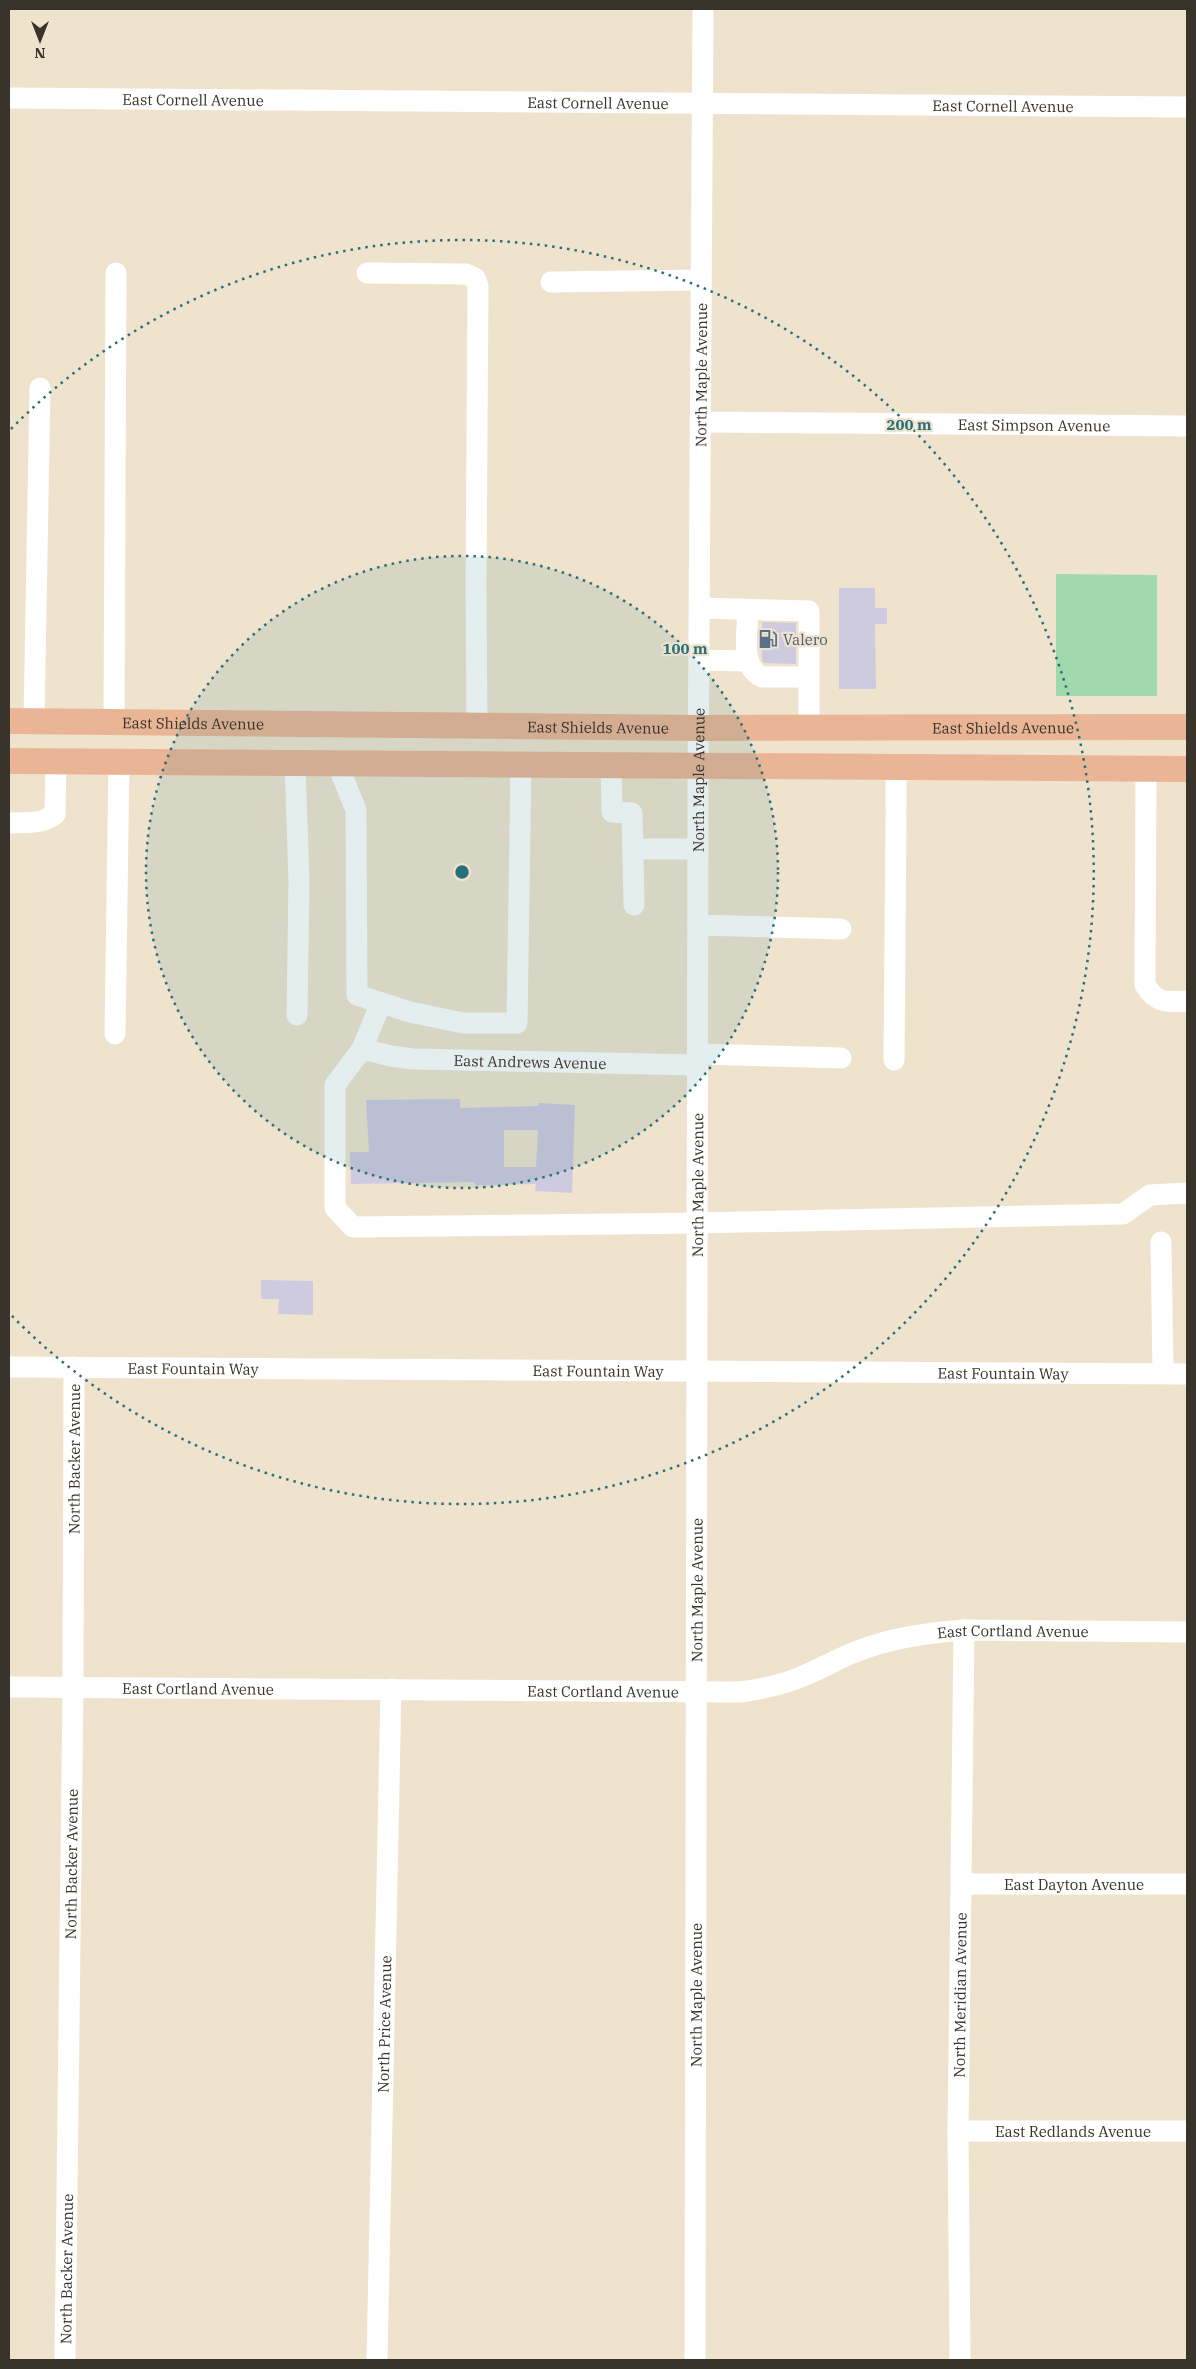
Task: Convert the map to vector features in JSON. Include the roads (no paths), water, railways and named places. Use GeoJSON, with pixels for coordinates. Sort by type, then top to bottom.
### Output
{"type":"FeatureCollection","features":[{"type":"Feature","properties":{"kind":"main road","name":"East Shields Avenue"},"geometry":{"type":"LineString","coordinates":[[21,721],[699,728],[1187,727]]}},
{"type":"Feature","properties":{"kind":"main road"},"geometry":{"type":"LineString","coordinates":[[9,733],[27,730],[21,721]]}},
{"type":"Feature","properties":{"kind":"main road"},"geometry":{"type":"LineString","coordinates":[[9,761],[1187,769]]}},
{"type":"Feature","properties":{"kind":"street","name":"North Maple Avenue"},"geometry":{"type":"LineString","coordinates":[[695,2360],[698,1691],[698,849],[703,9]]}},
{"type":"Feature","properties":{"kind":"street","name":"East Cornell Avenue"},"geometry":{"type":"LineString","coordinates":[[9,98],[1187,107]]}},
{"type":"Feature","properties":{"kind":"street"},"geometry":{"type":"LineString","coordinates":[[114,722],[116,273]]}},
{"type":"Feature","properties":{"kind":"street"},"geometry":{"type":"LineString","coordinates":[[367,273],[466,274],[474,278],[478,286],[477,726]]}},
{"type":"Feature","properties":{"kind":"street"},"geometry":{"type":"LineString","coordinates":[[551,282],[700,280]]}},
{"type":"Feature","properties":{"kind":"street"},"geometry":{"type":"LineString","coordinates":[[21,721],[40,388]]}},
{"type":"Feature","properties":{"kind":"street","name":"East Simpson Avenue"},"geometry":{"type":"LineString","coordinates":[[700,422],[1187,426]]}},
{"type":"Feature","properties":{"kind":"street"},"geometry":{"type":"LineString","coordinates":[[700,608],[809,612],[809,728]]}},
{"type":"Feature","properties":{"kind":"street"},"geometry":{"type":"LineString","coordinates":[[748,610],[747,661],[756,674],[762,677],[809,677]]}},
{"type":"Feature","properties":{"kind":"street"},"geometry":{"type":"LineString","coordinates":[[699,660],[747,661]]}},
{"type":"Feature","properties":{"kind":"street"},"geometry":{"type":"LineString","coordinates":[[9,822],[38,822],[55,814],[56,761]]}},
{"type":"Feature","properties":{"kind":"street"},"geometry":{"type":"LineString","coordinates":[[115,1034],[119,761]]}},
{"type":"Feature","properties":{"kind":"street"},"geometry":{"type":"LineString","coordinates":[[295,763],[299,882],[297,1015]]}},
{"type":"Feature","properties":{"kind":"street"},"geometry":{"type":"LineString","coordinates":[[336,763],[356,810],[357,995],[410,1012],[463,1023],[516,1023],[521,764]]}},
{"type":"Feature","properties":{"kind":"street"},"geometry":{"type":"LineString","coordinates":[[611,765],[612,812],[632,813],[634,905]]}},
{"type":"Feature","properties":{"kind":"street"},"geometry":{"type":"LineString","coordinates":[[894,1060],[896,767]]}},
{"type":"Feature","properties":{"kind":"street"},"geometry":{"type":"LineString","coordinates":[[1146,768],[1145,985],[1152,996],[1164,1002],[1187,1001]]}},
{"type":"Feature","properties":{"kind":"street"},"geometry":{"type":"LineString","coordinates":[[633,849],[698,849]]}},
{"type":"Feature","properties":{"kind":"street"},"geometry":{"type":"LineString","coordinates":[[698,925],[841,929]]}},
{"type":"Feature","properties":{"kind":"street"},"geometry":{"type":"LineString","coordinates":[[381,1003],[362,1049],[335,1086],[335,1208],[353,1227],[698,1223],[1123,1214],[1150,1194],[1187,1193]]}},
{"type":"Feature","properties":{"kind":"street","name":"East Andrews Avenue"},"geometry":{"type":"LineString","coordinates":[[362,1049],[413,1059],[698,1060],[841,1058]]}},
{"type":"Feature","properties":{"kind":"street"},"geometry":{"type":"LineString","coordinates":[[1161,1242],[1163,1374]]}},
{"type":"Feature","properties":{"kind":"street","name":"East Fountain Way"},"geometry":{"type":"LineString","coordinates":[[9,1367],[1187,1374]]}},
{"type":"Feature","properties":{"kind":"street","name":"North Backer Avenue"},"geometry":{"type":"LineString","coordinates":[[65,2360],[73,1688],[74,1367]]}},
{"type":"Feature","properties":{"kind":"street","name":"East Cortland Avenue"},"geometry":{"type":"LineString","coordinates":[[9,1687],[391,1688],[740,1692],[772,1687],[802,1677],[855,1652],[889,1640],[929,1633],[964,1630],[1187,1632]]}},
{"type":"Feature","properties":{"kind":"street","name":"North Meridian Avenue"},"geometry":{"type":"LineString","coordinates":[[960,2360],[958,2131],[964,1630]]}},
{"type":"Feature","properties":{"kind":"street","name":"North Price Avenue"},"geometry":{"type":"LineString","coordinates":[[377,2360],[391,1688]]}},
{"type":"Feature","properties":{"kind":"street","name":"East Dayton Avenue"},"geometry":{"type":"LineString","coordinates":[[962,1884],[1187,1884]]}},
{"type":"Feature","properties":{"kind":"street","name":"East Redlands Avenue"},"geometry":{"type":"LineString","coordinates":[[958,2131],[1187,2131]]}},
{"type":"Feature","properties":{"kind":"place","name":"Valero"},"geometry":{"type":"Point","coordinates":[768,639]}}]}
